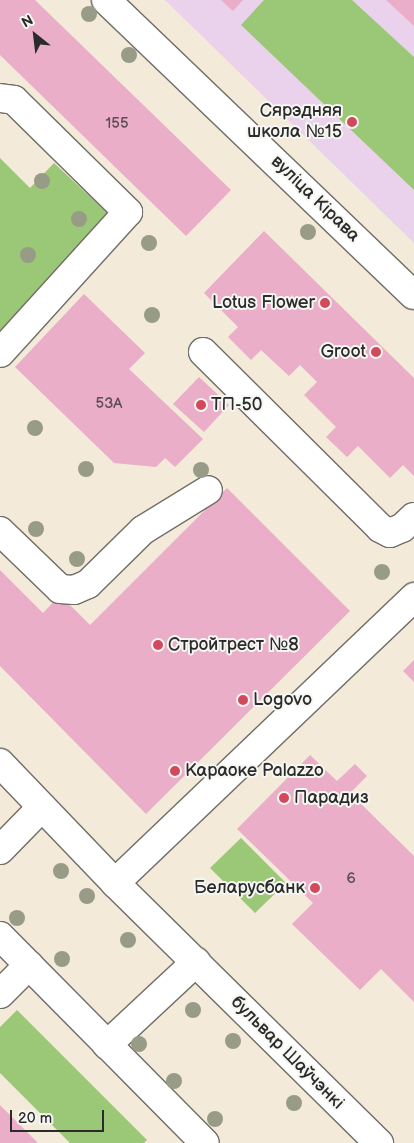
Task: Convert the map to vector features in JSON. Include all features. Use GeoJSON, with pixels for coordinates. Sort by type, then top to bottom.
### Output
{"type":"FeatureCollection","features":[{"type":"Feature","properties":{"kind":"main road","name":"вуліца Кірава"},"geometry":{"type":"LineString","coordinates":[[106,0],[414,295]]}},
{"type":"Feature","properties":{"kind":"main road"},"geometry":{"type":"LineString","coordinates":[[0,98],[14,100],[128,212],[0,353]]}},
{"type":"Feature","properties":{"kind":"main road"},"geometry":{"type":"LineString","coordinates":[[203,352],[380,528],[390,533],[402,528],[414,516]]}},
{"type":"Feature","properties":{"kind":"main road"},"geometry":{"type":"LineString","coordinates":[[0,532],[60,588],[74,590],[88,584],[143,530],[208,490]]}},
{"type":"Feature","properties":{"kind":"main road"},"geometry":{"type":"LineString","coordinates":[[116,883],[414,597]]}},
{"type":"Feature","properties":{"kind":"main road","name":"бульвар Шаўчэнкі"},"geometry":{"type":"LineString","coordinates":[[0,763],[116,883],[379,1143]]}},
{"type":"Feature","properties":{"kind":"main road"},"geometry":{"type":"LineString","coordinates":[[0,850],[42,807]]}},
{"type":"Feature","properties":{"kind":"main road"},"geometry":{"type":"LineString","coordinates":[[0,936],[205,1143]]}},
{"type":"Feature","properties":{"kind":"main road"},"geometry":{"type":"LineString","coordinates":[[108,1046],[196,962]]}},
{"type":"Feature","properties":{"kind":"main road"},"geometry":{"type":"LineString","coordinates":[[0,994],[29,965]]}},
{"type":"Feature","properties":{"kind":"shaded area","name":"Сярэдняя школа №15"},"geometry":{"type":"Polygon","coordinates":[[[165,0],[414,0],[414,243],[165,0]]]}},
{"type":"Feature","properties":{"kind":"green space"},"geometry":{"type":"Polygon","coordinates":[[[264,0],[352,0],[414,57],[414,190],[241,25],[264,0]]]}},
{"type":"Feature","properties":{"kind":"green space"},"geometry":{"type":"Polygon","coordinates":[[[0,158],[30,188],[54,163],[113,218],[0,340],[0,158]]]}},
{"type":"Feature","properties":{"kind":"green space"},"geometry":{"type":"Polygon","coordinates":[[[241,838],[286,883],[255,913],[210,868],[241,838]]]}},
{"type":"Feature","properties":{"kind":"green space"},"geometry":{"type":"Polygon","coordinates":[[[17,1010],[147,1140],[144,1143],[70,1143],[0,1073],[0,1027],[17,1010]]]}},
{"type":"Feature","properties":{"kind":"building"},"geometry":{"type":"Polygon","coordinates":[[[0,0],[35,0],[231,190],[186,236],[0,55],[0,0]]]}},
{"type":"Feature","properties":{"kind":"building"},"geometry":{"type":"Polygon","coordinates":[[[221,0],[243,0],[233,11],[221,0]]]}},
{"type":"Feature","properties":{"kind":"building"},"geometry":{"type":"Polygon","coordinates":[[[386,0],[414,0],[414,26],[386,0]]]}},
{"type":"Feature","properties":{"kind":"building"},"geometry":{"type":"Polygon","coordinates":[[[264,231],[414,378],[414,476],[403,465],[390,478],[358,446],[347,457],[326,437],[336,427],[304,395],[317,382],[300,365],[289,376],[261,350],[251,360],[228,337],[238,327],[204,293],[264,231]]]}},
{"type":"Feature","properties":{"kind":"building"},"geometry":{"type":"Polygon","coordinates":[[[84,294],[145,353],[129,369],[203,439],[175,467],[165,458],[156,467],[114,463],[15,367],[84,294]]]}},
{"type":"Feature","properties":{"kind":"building","name":"ТП-50"},"geometry":{"type":"Polygon","coordinates":[[[199,377],[229,405],[204,432],[173,404],[199,377]]]}},
{"type":"Feature","properties":{"kind":"building","name":"Стройтрест №8"},"geometry":{"type":"Polygon","coordinates":[[[227,488],[350,611],[146,814],[0,666],[0,570],[43,613],[60,595],[90,625],[227,488]]]}},
{"type":"Feature","properties":{"kind":"building"},"geometry":{"type":"Polygon","coordinates":[[[414,660],[414,682],[403,671],[414,660]]]}},
{"type":"Feature","properties":{"kind":"building"},"geometry":{"type":"Polygon","coordinates":[[[310,755],[337,781],[355,764],[367,776],[350,793],[414,856],[414,1002],[381,969],[360,990],[292,924],[313,903],[237,829],[310,755]]]}},
{"type":"Feature","properties":{"kind":"building"},"geometry":{"type":"Polygon","coordinates":[[[0,1105],[38,1143],[0,1143],[0,1105]]]}},
{"type":"Feature","properties":{"kind":"place","name":"Сярэдняя школа №15"},"geometry":{"type":"Point","coordinates":[352,122]}},
{"type":"Feature","properties":{"kind":"place","name":"Lotus Flower"},"geometry":{"type":"Point","coordinates":[325,303]}},
{"type":"Feature","properties":{"kind":"place","name":"Groot"},"geometry":{"type":"Point","coordinates":[376,352]}},
{"type":"Feature","properties":{"kind":"place","name":"ТП-50"},"geometry":{"type":"Point","coordinates":[201,405]}},
{"type":"Feature","properties":{"kind":"place","name":"Стройтрест №8"},"geometry":{"type":"Point","coordinates":[158,645]}},
{"type":"Feature","properties":{"kind":"place","name":"Logovo"},"geometry":{"type":"Point","coordinates":[243,700]}},
{"type":"Feature","properties":{"kind":"place","name":"Караоке Palazzo"},"geometry":{"type":"Point","coordinates":[175,771]}},
{"type":"Feature","properties":{"kind":"place","name":"Парадиз"},"geometry":{"type":"Point","coordinates":[284,798]}},
{"type":"Feature","properties":{"kind":"place","name":"Беларусбанк"},"geometry":{"type":"Point","coordinates":[315,888]}}]}
